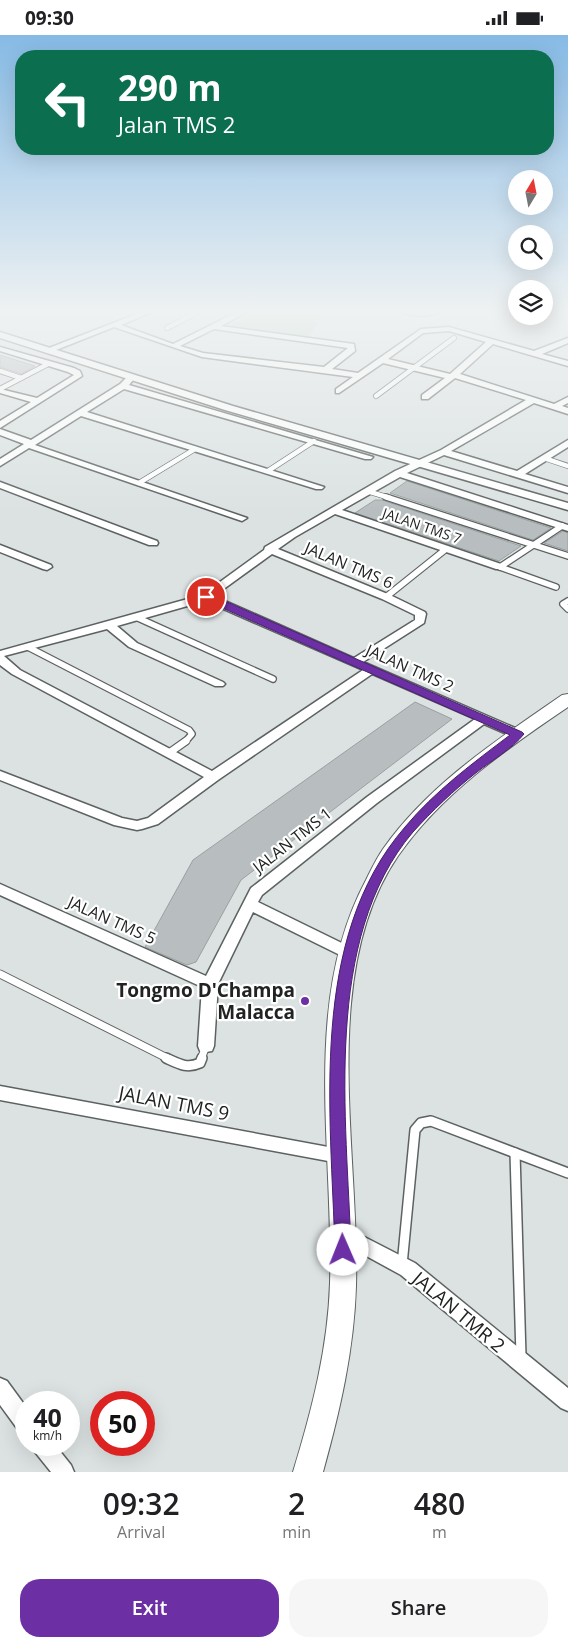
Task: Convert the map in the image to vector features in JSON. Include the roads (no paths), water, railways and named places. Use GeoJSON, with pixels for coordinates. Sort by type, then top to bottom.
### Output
{"type":"FeatureCollection","features":[{"type":"Feature","properties":{"kind":"main road"},"geometry":{"type":"LineString","coordinates":[[308,1472],[330,1395],[337,1361],[343,1282],[343,1234],[339,1156],[340,1029],[346,967],[368,893],[388,856],[399,841],[417,820],[455,783],[518,734],[568,699]]}},
{"type":"Feature","properties":{"kind":"street"},"geometry":{"type":"LineString","coordinates":[[0,425],[75,378]]}},
{"type":"Feature","properties":{"kind":"street"},"geometry":{"type":"LineString","coordinates":[[0,463],[123,385],[130,378]]}},
{"type":"Feature","properties":{"kind":"street"},"geometry":{"type":"LineString","coordinates":[[138,378],[229,408],[568,507]]}},
{"type":"Feature","properties":{"kind":"street"},"geometry":{"type":"LineString","coordinates":[[339,391],[357,378]]}},
{"type":"Feature","properties":{"kind":"street"},"geometry":{"type":"LineString","coordinates":[[425,397],[450,378]]}},
{"type":"Feature","properties":{"kind":"street"},"geometry":{"type":"LineString","coordinates":[[460,378],[568,411]]}},
{"type":"Feature","properties":{"kind":"street"},"geometry":{"type":"LineString","coordinates":[[123,385],[368,457]]}},
{"type":"Feature","properties":{"kind":"street"},"geometry":{"type":"LineString","coordinates":[[0,390],[39,401]]}},
{"type":"Feature","properties":{"kind":"street"},"geometry":{"type":"LineString","coordinates":[[555,407],[568,399]]}},
{"type":"Feature","properties":{"kind":"street"},"geometry":{"type":"LineString","coordinates":[[0,654],[206,597],[269,549],[398,473],[444,452],[533,400]]}},
{"type":"Feature","properties":{"kind":"street"},"geometry":{"type":"LineString","coordinates":[[80,413],[319,487]]}},
{"type":"Feature","properties":{"kind":"street"},"geometry":{"type":"LineString","coordinates":[[0,432],[139,483],[242,518]]}},
{"type":"Feature","properties":{"kind":"street"},"geometry":{"type":"LineString","coordinates":[[519,474],[568,443]]}},
{"type":"Feature","properties":{"kind":"street"},"geometry":{"type":"LineString","coordinates":[[444,452],[568,490]]}},
{"type":"Feature","properties":{"kind":"street"},"geometry":{"type":"LineString","coordinates":[[398,473],[565,527]]}},
{"type":"Feature","properties":{"kind":"street"},"geometry":{"type":"LineString","coordinates":[[0,485],[153,543]]}},
{"type":"Feature","properties":{"kind":"street","name":"JALAN TMS 7"},"geometry":{"type":"LineString","coordinates":[[334,510],[500,567]]}},
{"type":"Feature","properties":{"kind":"street"},"geometry":{"type":"LineString","coordinates":[[0,548],[47,567]]}},
{"type":"Feature","properties":{"kind":"street","name":"JALAN TMS 6"},"geometry":{"type":"LineString","coordinates":[[269,549],[386,597],[421,614],[420,621],[355,662]]}},
{"type":"Feature","properties":{"kind":"street","name":"JALAN TMS 2"},"geometry":{"type":"LineString","coordinates":[[206,597],[518,734]]}},
{"type":"Feature","properties":{"kind":"street"},"geometry":{"type":"LineString","coordinates":[[109,625],[133,645],[219,684]]}},
{"type":"Feature","properties":{"kind":"street"},"geometry":{"type":"LineString","coordinates":[[0,659],[16,673],[214,777]]}},
{"type":"Feature","properties":{"kind":"street"},"geometry":{"type":"LineString","coordinates":[[0,775],[119,822],[137,826],[153,821],[372,669]]}},
{"type":"Feature","properties":{"kind":"street","name":"JALAN TMS 1"},"geometry":{"type":"LineString","coordinates":[[206,1046],[210,984],[248,904],[260,887],[372,800],[484,719]]}},
{"type":"Feature","properties":{"kind":"street","name":"JALAN TMS 5"},"geometry":{"type":"LineString","coordinates":[[0,889],[210,984]]}},
{"type":"Feature","properties":{"kind":"street"},"geometry":{"type":"LineString","coordinates":[[248,904],[349,953]]}},
{"type":"Feature","properties":{"kind":"street","name":"JALAN TMS 9"},"geometry":{"type":"LineString","coordinates":[[0,1093],[339,1156]]}},
{"type":"Feature","properties":{"kind":"street","name":"JALAN TMR 2"},"geometry":{"type":"LineString","coordinates":[[343,1234],[402,1266],[568,1401]]}},
{"type":"Feature","properties":{"kind":"street"},"geometry":{"type":"LineString","coordinates":[[0,1389],[15,1409]]}},
{"type":"Feature","properties":{"kind":"street"},"geometry":{"type":"LineString","coordinates":[[51,1456],[64,1472]]}},
{"type":"Feature","properties":{"kind":"lane"},"geometry":{"type":"LineString","coordinates":[[0,390],[21,378]]}},
{"type":"Feature","properties":{"kind":"lane"},"geometry":{"type":"LineString","coordinates":[[376,397],[401,378]]}},
{"type":"Feature","properties":{"kind":"lane"},"geometry":{"type":"LineString","coordinates":[[268,471],[314,441]]}},
{"type":"Feature","properties":{"kind":"lane"},"geometry":{"type":"LineString","coordinates":[[139,483],[195,449]]}},
{"type":"Feature","properties":{"kind":"lane"},"geometry":{"type":"LineString","coordinates":[[544,458],[568,465]]}},
{"type":"Feature","properties":{"kind":"lane"},"geometry":{"type":"LineString","coordinates":[[367,491],[568,557]]}},
{"type":"Feature","properties":{"kind":"lane"},"geometry":{"type":"LineString","coordinates":[[500,567],[565,527]]}},
{"type":"Feature","properties":{"kind":"lane"},"geometry":{"type":"LineString","coordinates":[[386,597],[446,549]]}},
{"type":"Feature","properties":{"kind":"lane"},"geometry":{"type":"LineString","coordinates":[[500,567],[556,587]]}},
{"type":"Feature","properties":{"kind":"lane"},"geometry":{"type":"LineString","coordinates":[[568,601],[563,604],[568,609]]}},
{"type":"Feature","properties":{"kind":"lane"},"geometry":{"type":"LineString","coordinates":[[136,617],[273,679]]}},
{"type":"Feature","properties":{"kind":"lane"},"geometry":{"type":"LineString","coordinates":[[28,647],[189,730],[192,734],[190,738],[169,753]]}},
{"type":"Feature","properties":{"kind":"lane"},"geometry":{"type":"LineString","coordinates":[[0,974],[181,1065],[191,1067],[200,1063],[206,1046]]}},
{"type":"Feature","properties":{"kind":"lane"},"geometry":{"type":"LineString","coordinates":[[402,1266],[414,1129],[423,1121],[431,1121],[568,1173]]}},
{"type":"Feature","properties":{"kind":"lane"},"geometry":{"type":"LineString","coordinates":[[515,1153],[521,1363]]}},
{"type":"Feature","properties":{"kind":"place","name":"Tongmo D'Champa Malacca"},"geometry":{"type":"Point","coordinates":[305,1001]}}]}
